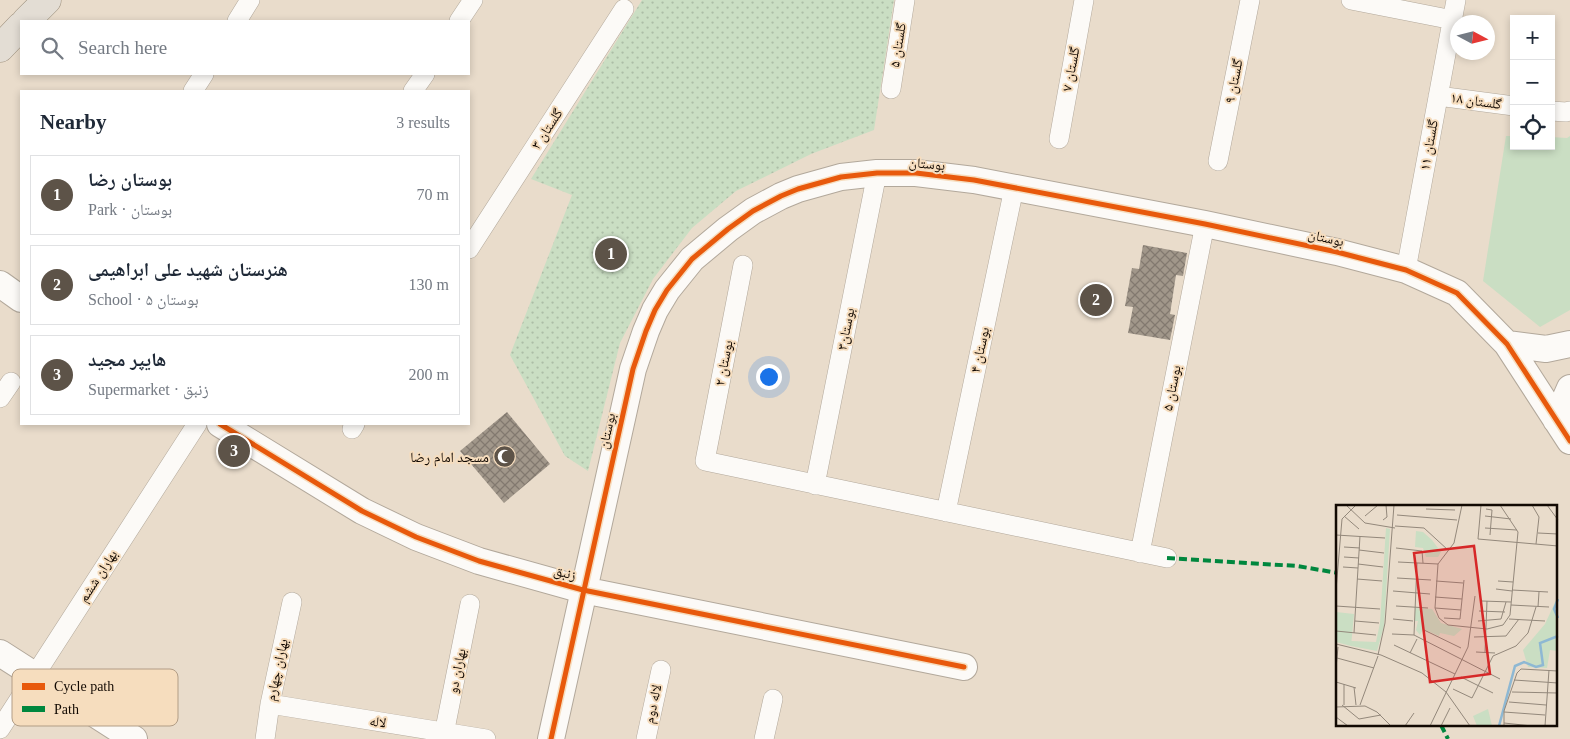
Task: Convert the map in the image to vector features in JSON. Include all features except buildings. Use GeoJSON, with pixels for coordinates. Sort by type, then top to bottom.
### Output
{"type":"FeatureCollection","features":[{"type":"Feature","properties":{"kind":"main road"},"geometry":{"type":"LineString","coordinates":[[27,20],[47,0]]}},
{"type":"Feature","properties":{"kind":"main road"},"geometry":{"type":"LineString","coordinates":[[0,48],[20,27]]}},
{"type":"Feature","properties":{"kind":"street"},"geometry":{"type":"LineString","coordinates":[[238,20],[250,0]]}},
{"type":"Feature","properties":{"kind":"street"},"geometry":{"type":"LineString","coordinates":[[460,20],[473,0]]}},
{"type":"Feature","properties":{"kind":"street","name":"گلستان ۵"},"geometry":{"type":"LineString","coordinates":[[891,89],[905,0]]}},
{"type":"Feature","properties":{"kind":"street","name":"گلستان ۷"},"geometry":{"type":"LineString","coordinates":[[1058,139],[1084,0]]}},
{"type":"Feature","properties":{"kind":"street","name":"گلستان ۹"},"geometry":{"type":"LineString","coordinates":[[1218,161],[1250,0]]}},
{"type":"Feature","properties":{"kind":"street"},"geometry":{"type":"LineString","coordinates":[[1351,0],[1450,19]]}},
{"type":"Feature","properties":{"kind":"street","name":"گلستان ۱۱"},"geometry":{"type":"LineString","coordinates":[[1454,15],[1456,0]]}},
{"type":"Feature","properties":{"kind":"street","name":"گلستان ۳"},"geometry":{"type":"LineString","coordinates":[[470,246],[624,9]]}},
{"type":"Feature","properties":{"kind":"street","name":"گلستان ۱۱"},"geometry":{"type":"LineString","coordinates":[[1406,270],[1450,35]]}},
{"type":"Feature","properties":{"kind":"street"},"geometry":{"type":"LineString","coordinates":[[194,90],[203,75]]}},
{"type":"Feature","properties":{"kind":"street"},"geometry":{"type":"LineString","coordinates":[[414,90],[424,75]]}},
{"type":"Feature","properties":{"kind":"street","name":"گلستان ۱۸"},"geometry":{"type":"LineString","coordinates":[[1438,96],[1510,105]]}},
{"type":"Feature","properties":{"kind":"street"},"geometry":{"type":"LineString","coordinates":[[1555,111],[1570,111]]}},
{"type":"Feature","properties":{"kind":"street","name":"بوستان"},"geometry":{"type":"LineString","coordinates":[[551,739],[633,369],[655,310],[667,290],[692,259],[728,229],[760,207],[781,196],[810,185],[841,177],[877,173],[916,172],[974,180],[1205,224],[1338,252],[1406,270],[1457,293],[1507,344],[1563,431]]}},
{"type":"Feature","properties":{"kind":"street","name":"بوستان۳"},"geometry":{"type":"LineString","coordinates":[[815,484],[877,173]]}},
{"type":"Feature","properties":{"kind":"street","name":"بوستان ۴"},"geometry":{"type":"LineString","coordinates":[[946,512],[1014,188]]}},
{"type":"Feature","properties":{"kind":"street","name":"بوستان ۵"},"geometry":{"type":"LineString","coordinates":[[1140,553],[1205,224]]}},
{"type":"Feature","properties":{"kind":"street","name":"بوستان ۲"},"geometry":{"type":"LineString","coordinates":[[743,265],[705,461],[815,484]]}},
{"type":"Feature","properties":{"kind":"street"},"geometry":{"type":"LineString","coordinates":[[0,284],[20,298]]}},
{"type":"Feature","properties":{"kind":"street"},"geometry":{"type":"LineString","coordinates":[[1507,344],[1546,349],[1570,344]]}},
{"type":"Feature","properties":{"kind":"street"},"geometry":{"type":"LineString","coordinates":[[0,398],[11,382]]}},
{"type":"Feature","properties":{"kind":"street"},"geometry":{"type":"LineString","coordinates":[[1563,431],[1570,388]]}},
{"type":"Feature","properties":{"kind":"street","name":"بهاران ششم"},"geometry":{"type":"LineString","coordinates":[[37,669],[196,425]]}},
{"type":"Feature","properties":{"kind":"street","name":"زنبق"},"geometry":{"type":"LineString","coordinates":[[222,425],[355,506],[416,536],[479,561],[583,590],[964,667]]}},
{"type":"Feature","properties":{"kind":"street"},"geometry":{"type":"LineString","coordinates":[[815,484],[1167,558]]}},
{"type":"Feature","properties":{"kind":"street","name":"بهاران چهارم"},"geometry":{"type":"LineString","coordinates":[[265,739],[270,704],[292,602]]}},
{"type":"Feature","properties":{"kind":"street","name":"بهاران دو"},"geometry":{"type":"LineString","coordinates":[[444,736],[470,604]]}},
{"type":"Feature","properties":{"kind":"street"},"geometry":{"type":"LineString","coordinates":[[0,652],[26,669]]}},
{"type":"Feature","properties":{"kind":"street","name":"لاله دوم"},"geometry":{"type":"LineString","coordinates":[[646,739],[661,670]]}},
{"type":"Feature","properties":{"kind":"street"},"geometry":{"type":"LineString","coordinates":[[764,739],[772,699]]}},
{"type":"Feature","properties":{"kind":"street","name":"لاله"},"geometry":{"type":"LineString","coordinates":[[270,704],[444,736],[486,739]]}},
{"type":"Feature","properties":{"kind":"street","name":"بهاران ششم"},"geometry":{"type":"LineString","coordinates":[[0,729],[12,710]]}},
{"type":"Feature","properties":{"kind":"street"},"geometry":{"type":"LineString","coordinates":[[114,726],[134,739]]}},
{"type":"Feature","properties":{"kind":"green space"},"geometry":{"type":"Polygon","coordinates":[[[642,0],[894,0],[874,130],[811,154],[736,191],[692,228],[653,279],[620,343],[588,471],[565,456],[510,355],[572,195],[531,179],[642,0]]]}},
{"type":"Feature","properties":{"kind":"green space"},"geometry":{"type":"Polygon","coordinates":[[[1506,136],[1510,136],[1510,150],[1555,150],[1555,137],[1567,138],[1570,136],[1570,310],[1540,327],[1483,281],[1506,136]]]}},
{"type":"Feature","properties":{"kind":"marked path"},"geometry":{"type":"LineString","coordinates":[[1167,558],[1297,566],[1336,573]]}},
{"type":"Feature","properties":{"kind":"marked path"},"geometry":{"type":"LineString","coordinates":[[1442,726],[1448,739]]}},
{"type":"Feature","properties":{"kind":"cycle path"},"geometry":{"type":"LineString","coordinates":[[551,739],[633,369],[655,310],[667,290],[692,259],[753,211],[798,189],[841,177],[877,173],[916,173],[974,180],[1205,224],[1337,252],[1406,270],[1457,293],[1507,344],[1570,441]]}},
{"type":"Feature","properties":{"kind":"cycle path"},"geometry":{"type":"LineString","coordinates":[[222,425],[362,511],[416,537],[479,561],[583,590],[964,667]]}},
{"type":"Feature","properties":{"kind":"place","name":"بوستان رضا"},"geometry":{"type":"Point","coordinates":[611,254]}},
{"type":"Feature","properties":{"kind":"place","name":"هنرستان شهید علی ابراهیمی"},"geometry":{"type":"Point","coordinates":[1096,300]}},
{"type":"Feature","properties":{"kind":"place","name":"هایپر مجید"},"geometry":{"type":"Point","coordinates":[234,451]}},
{"type":"Feature","properties":{"kind":"place","name":"مسجد امام رضا"},"geometry":{"type":"Point","coordinates":[505,457]}}]}
